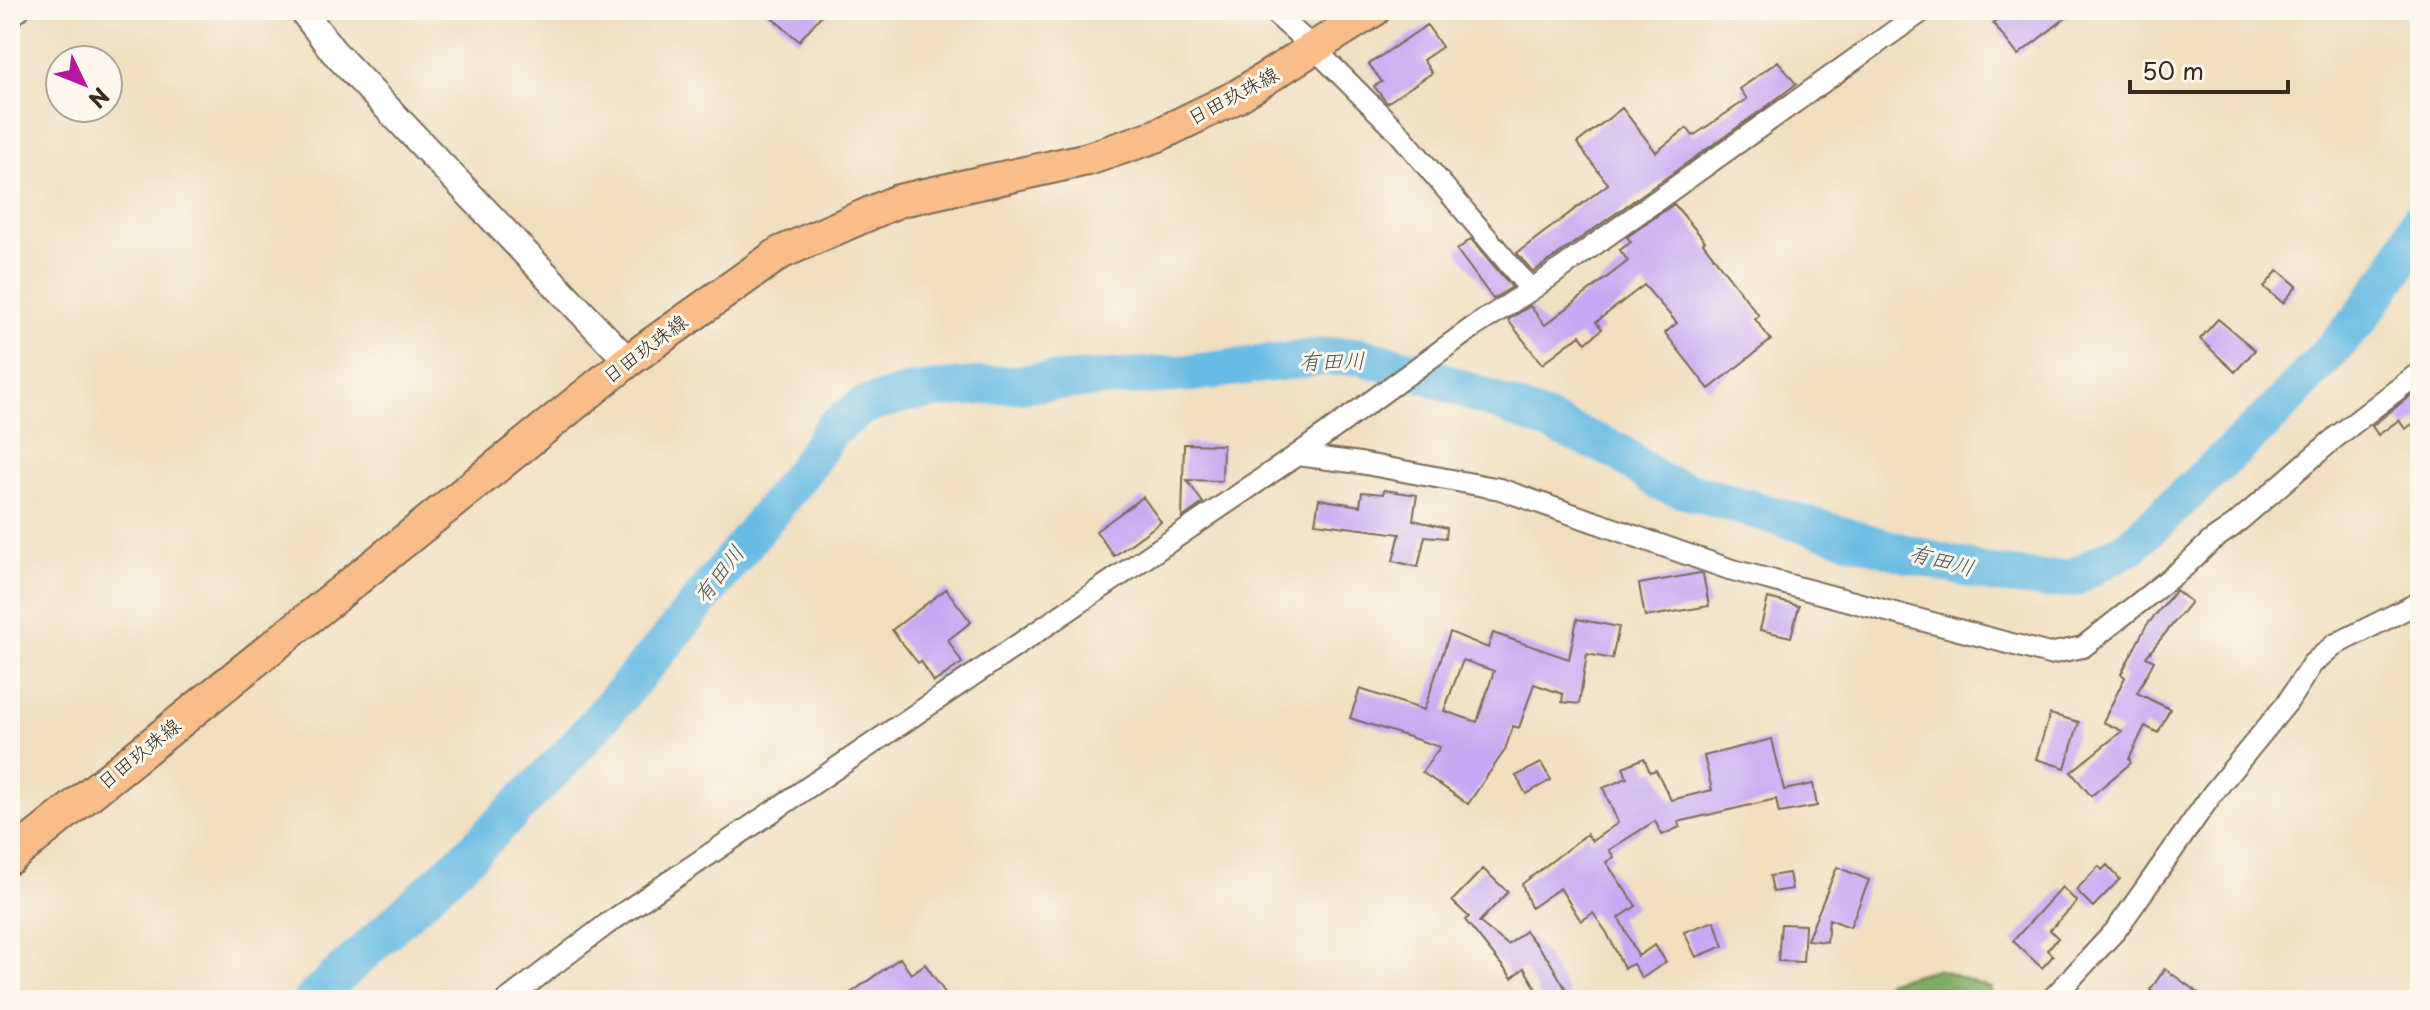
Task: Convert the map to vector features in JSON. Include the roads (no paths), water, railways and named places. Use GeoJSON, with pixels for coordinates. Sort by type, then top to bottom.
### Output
{"type":"FeatureCollection","features":[{"type":"Feature","properties":{"kind":"main road","name":"日田玖珠線"},"geometry":{"type":"LineString","coordinates":[[10,858],[628,361],[780,253],[898,201],[1088,159],[1156,136],[1236,97],[1374,10]]}},
{"type":"Feature","properties":{"kind":"street"},"geometry":{"type":"LineString","coordinates":[[10,17],[19,10]]}},
{"type":"Feature","properties":{"kind":"street"},"geometry":{"type":"LineString","coordinates":[[302,10],[333,51],[628,361]]}},
{"type":"Feature","properties":{"kind":"street"},"geometry":{"type":"LineString","coordinates":[[1271,10],[1398,132],[1531,290]]}},
{"type":"Feature","properties":{"kind":"street"},"geometry":{"type":"LineString","coordinates":[[507,1000],[607,924],[1304,449],[1924,10]]}},
{"type":"Feature","properties":{"kind":"street"},"geometry":{"type":"LineString","coordinates":[[1304,449],[1360,463],[1500,489],[1729,569],[2049,654],[2083,647],[2184,567],[2336,437],[2420,372]]}},
{"type":"Feature","properties":{"kind":"street"},"geometry":{"type":"LineString","coordinates":[[2051,1000],[2116,930],[2213,793],[2287,703],[2312,664],[2334,645],[2420,602]]}},
{"type":"Feature","properties":{"kind":"waterway","name":"有田川"},"geometry":{"type":"LineString","coordinates":[[312,1000],[470,854],[566,758],[669,639],[804,470],[831,430],[863,406],[908,393],[964,387],[1192,373],[1322,357],[1358,356],[1414,370],[1544,420],[1619,452],[1661,483],[1911,555],[1991,574],[2044,580],[2073,578],[2132,545],[2274,413],[2358,321],[2396,268],[2420,219]]}}]}
